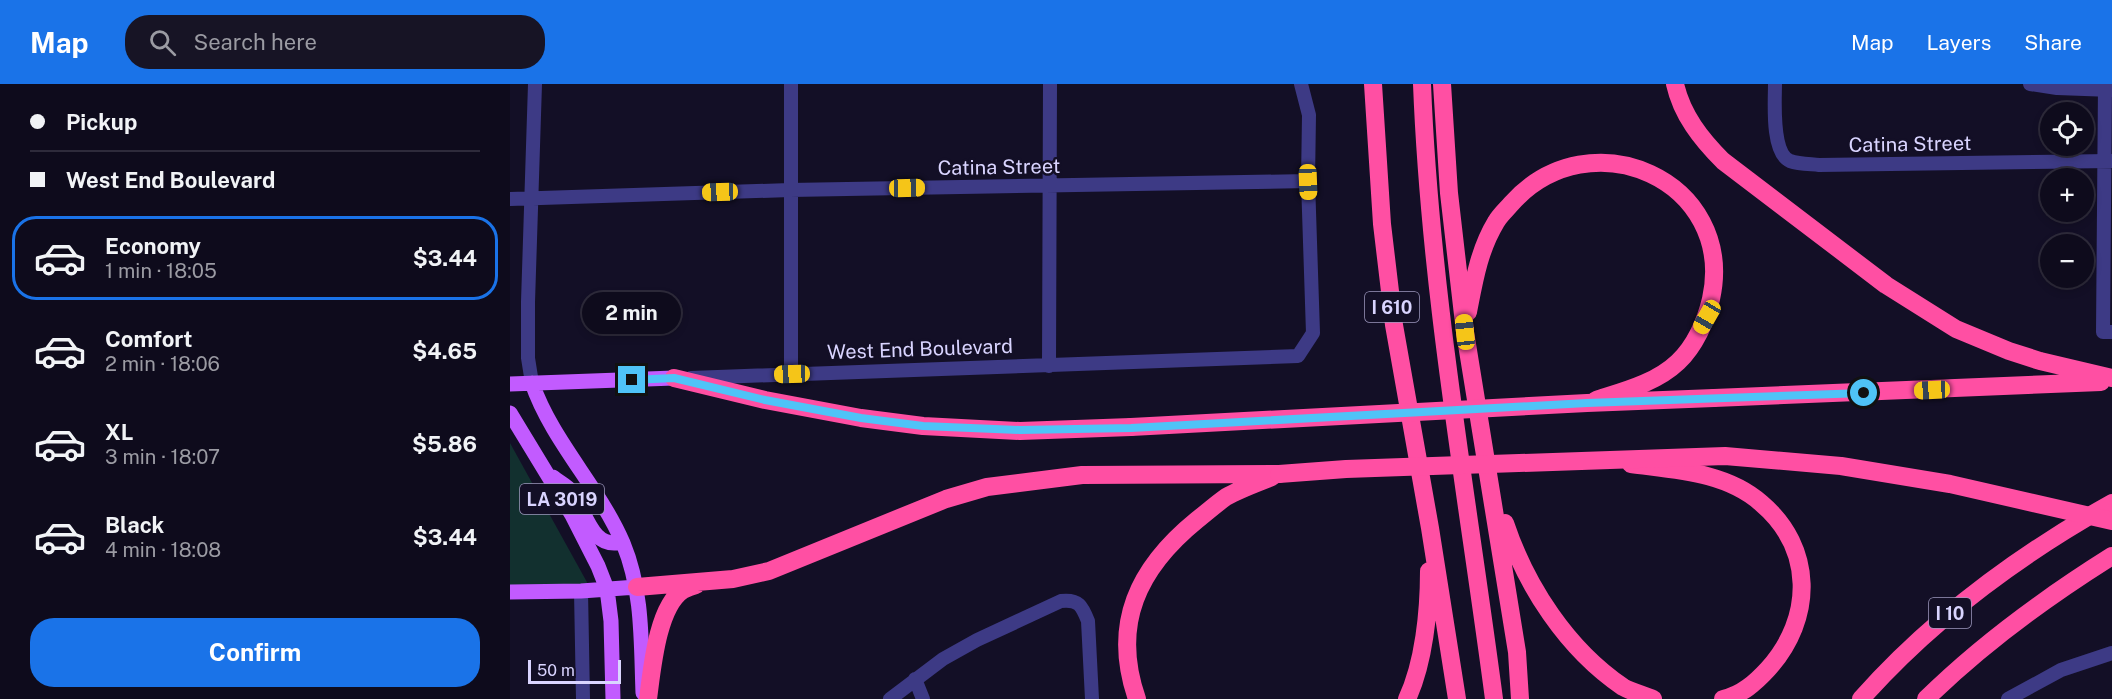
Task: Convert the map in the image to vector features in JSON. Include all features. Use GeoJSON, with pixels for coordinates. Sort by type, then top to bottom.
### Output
{"type":"FeatureCollection","features":[{"type":"Feature","properties":{"kind":"highway","name":"I 610"},"geometry":{"type":"LineString","coordinates":[[1373,84],[1382,224],[1393,314],[1457,699]]}},
{"type":"Feature","properties":{"kind":"highway","name":"I 610"},"geometry":{"type":"LineString","coordinates":[[1422,84],[1437,285],[1494,699]]}},
{"type":"Feature","properties":{"kind":"highway"},"geometry":{"type":"LineString","coordinates":[[1442,84],[1449,193],[1465,332],[1517,652],[1520,699]]}},
{"type":"Feature","properties":{"kind":"highway"},"geometry":{"type":"LineString","coordinates":[[1675,84],[1689,120],[1707,145],[1723,161],[1893,290],[1956,329],[2009,351],[2112,379]]}},
{"type":"Feature","properties":{"kind":"highway"},"geometry":{"type":"LineString","coordinates":[[1465,332],[1477,266],[1497,220],[1521,192],[1544,177],[1583,162],[1611,162],[1630,166],[1652,175],[1672,187],[1687,201],[1702,222],[1710,242],[1714,266],[1713,290],[1707,317],[1691,345],[1677,363],[1643,384],[1587,403]]}},
{"type":"Feature","properties":{"kind":"highway"},"geometry":{"type":"LineString","coordinates":[[674,378],[776,402],[861,418],[923,426],[1020,430],[1131,428],[1587,403],[2112,379]]}},
{"type":"Feature","properties":{"kind":"highway"},"geometry":{"type":"LineString","coordinates":[[637,587],[701,583],[769,571],[946,499],[987,488],[1082,475],[1279,474],[1346,469],[1725,456],[1841,466],[1950,484],[2112,521]]}},
{"type":"Feature","properties":{"kind":"highway"},"geometry":{"type":"LineString","coordinates":[[1606,461],[1687,471],[1726,481],[1760,501],[1778,519],[1792,540],[1803,582],[1797,621],[1778,658],[1758,680],[1728,698]]}},
{"type":"Feature","properties":{"kind":"highway"},"geometry":{"type":"LineString","coordinates":[[1137,699],[1127,659],[1128,630],[1130,611],[1146,574],[1180,534],[1226,497],[1279,474]]}},
{"type":"Feature","properties":{"kind":"highway"},"geometry":{"type":"LineString","coordinates":[[1489,476],[1513,547],[1542,600],[1566,633],[1594,663],[1625,688],[1653,699]]}},
{"type":"Feature","properties":{"kind":"highway","name":"I 10"},"geometry":{"type":"LineString","coordinates":[[1861,699],[1928,632],[1973,594],[2050,540],[2112,503]]}},
{"type":"Feature","properties":{"kind":"highway"},"geometry":{"type":"LineString","coordinates":[[1407,699],[1416,681],[1425,624],[1429,584],[1430,528]]}},
{"type":"Feature","properties":{"kind":"highway","name":"I 10"},"geometry":{"type":"LineString","coordinates":[[1926,699],[1957,669],[2010,625],[2112,556]]}},
{"type":"Feature","properties":{"kind":"highway"},"geometry":{"type":"LineString","coordinates":[[646,699],[659,633],[666,615],[674,600],[683,590],[701,583]]}},
{"type":"Feature","properties":{"kind":"main road","name":"West End Boulevard"},"geometry":{"type":"LineString","coordinates":[[510,384],[674,378]]}},
{"type":"Feature","properties":{"kind":"main road","name":"LA 3019"},"geometry":{"type":"LineString","coordinates":[[532,383],[539,404],[598,497],[622,542],[637,587],[646,699]]}},
{"type":"Feature","properties":{"kind":"main road","name":"LA 3019"},"geometry":{"type":"LineString","coordinates":[[510,413],[577,525],[607,589],[611,621],[613,699]]}},
{"type":"Feature","properties":{"kind":"main road"},"geometry":{"type":"LineString","coordinates":[[546,472],[571,491],[590,527],[600,538],[608,543],[622,542]]}},
{"type":"Feature","properties":{"kind":"main road"},"geometry":{"type":"LineString","coordinates":[[510,592],[637,587]]}},
{"type":"Feature","properties":{"kind":"street"},"geometry":{"type":"LineString","coordinates":[[532,383],[528,358],[528,302],[535,84]]}},
{"type":"Feature","properties":{"kind":"street"},"geometry":{"type":"LineString","coordinates":[[791,84],[792,374]]}},
{"type":"Feature","properties":{"kind":"street"},"geometry":{"type":"LineString","coordinates":[[1049,366],[1050,84]]}},
{"type":"Feature","properties":{"kind":"street"},"geometry":{"type":"LineString","coordinates":[[1301,84],[1309,115],[1308,182]]}},
{"type":"Feature","properties":{"kind":"street","name":"Catina Street"},"geometry":{"type":"LineString","coordinates":[[1775,84],[1775,124],[1778,140],[1785,157],[1790,161],[1819,165],[2109,161]]}},
{"type":"Feature","properties":{"kind":"street"},"geometry":{"type":"LineString","coordinates":[[2030,84],[2057,88],[2107,88],[2109,161],[2107,332]]}},
{"type":"Feature","properties":{"kind":"street","name":"Catina Street"},"geometry":{"type":"LineString","coordinates":[[510,198],[790,190],[1308,182]]}},
{"type":"Feature","properties":{"kind":"street","name":"West End Boulevard"},"geometry":{"type":"LineString","coordinates":[[674,378],[1298,356],[1313,333],[1308,182]]}},
{"type":"Feature","properties":{"kind":"street"},"geometry":{"type":"LineString","coordinates":[[581,591],[583,699]]}},
{"type":"Feature","properties":{"kind":"street"},"geometry":{"type":"LineString","coordinates":[[890,699],[943,659],[977,640],[1061,601],[1071,600],[1077,602],[1088,621],[1092,699]]}},
{"type":"Feature","properties":{"kind":"street"},"geometry":{"type":"LineString","coordinates":[[2008,699],[2061,670],[2112,653]]}},
{"type":"Feature","properties":{"kind":"street"},"geometry":{"type":"LineString","coordinates":[[915,679],[922,699]]}},
{"type":"Feature","properties":{"kind":"green space"},"geometry":{"type":"Polygon","coordinates":[[[510,443],[588,584],[510,585],[510,443]]]}},
{"type":"Feature","properties":{"kind":"route"},"geometry":{"type":"LineString","coordinates":[[632,380],[674,378],[765,400],[861,418],[923,426],[1020,430],[1131,428],[1587,403],[1864,393]]}}]}
